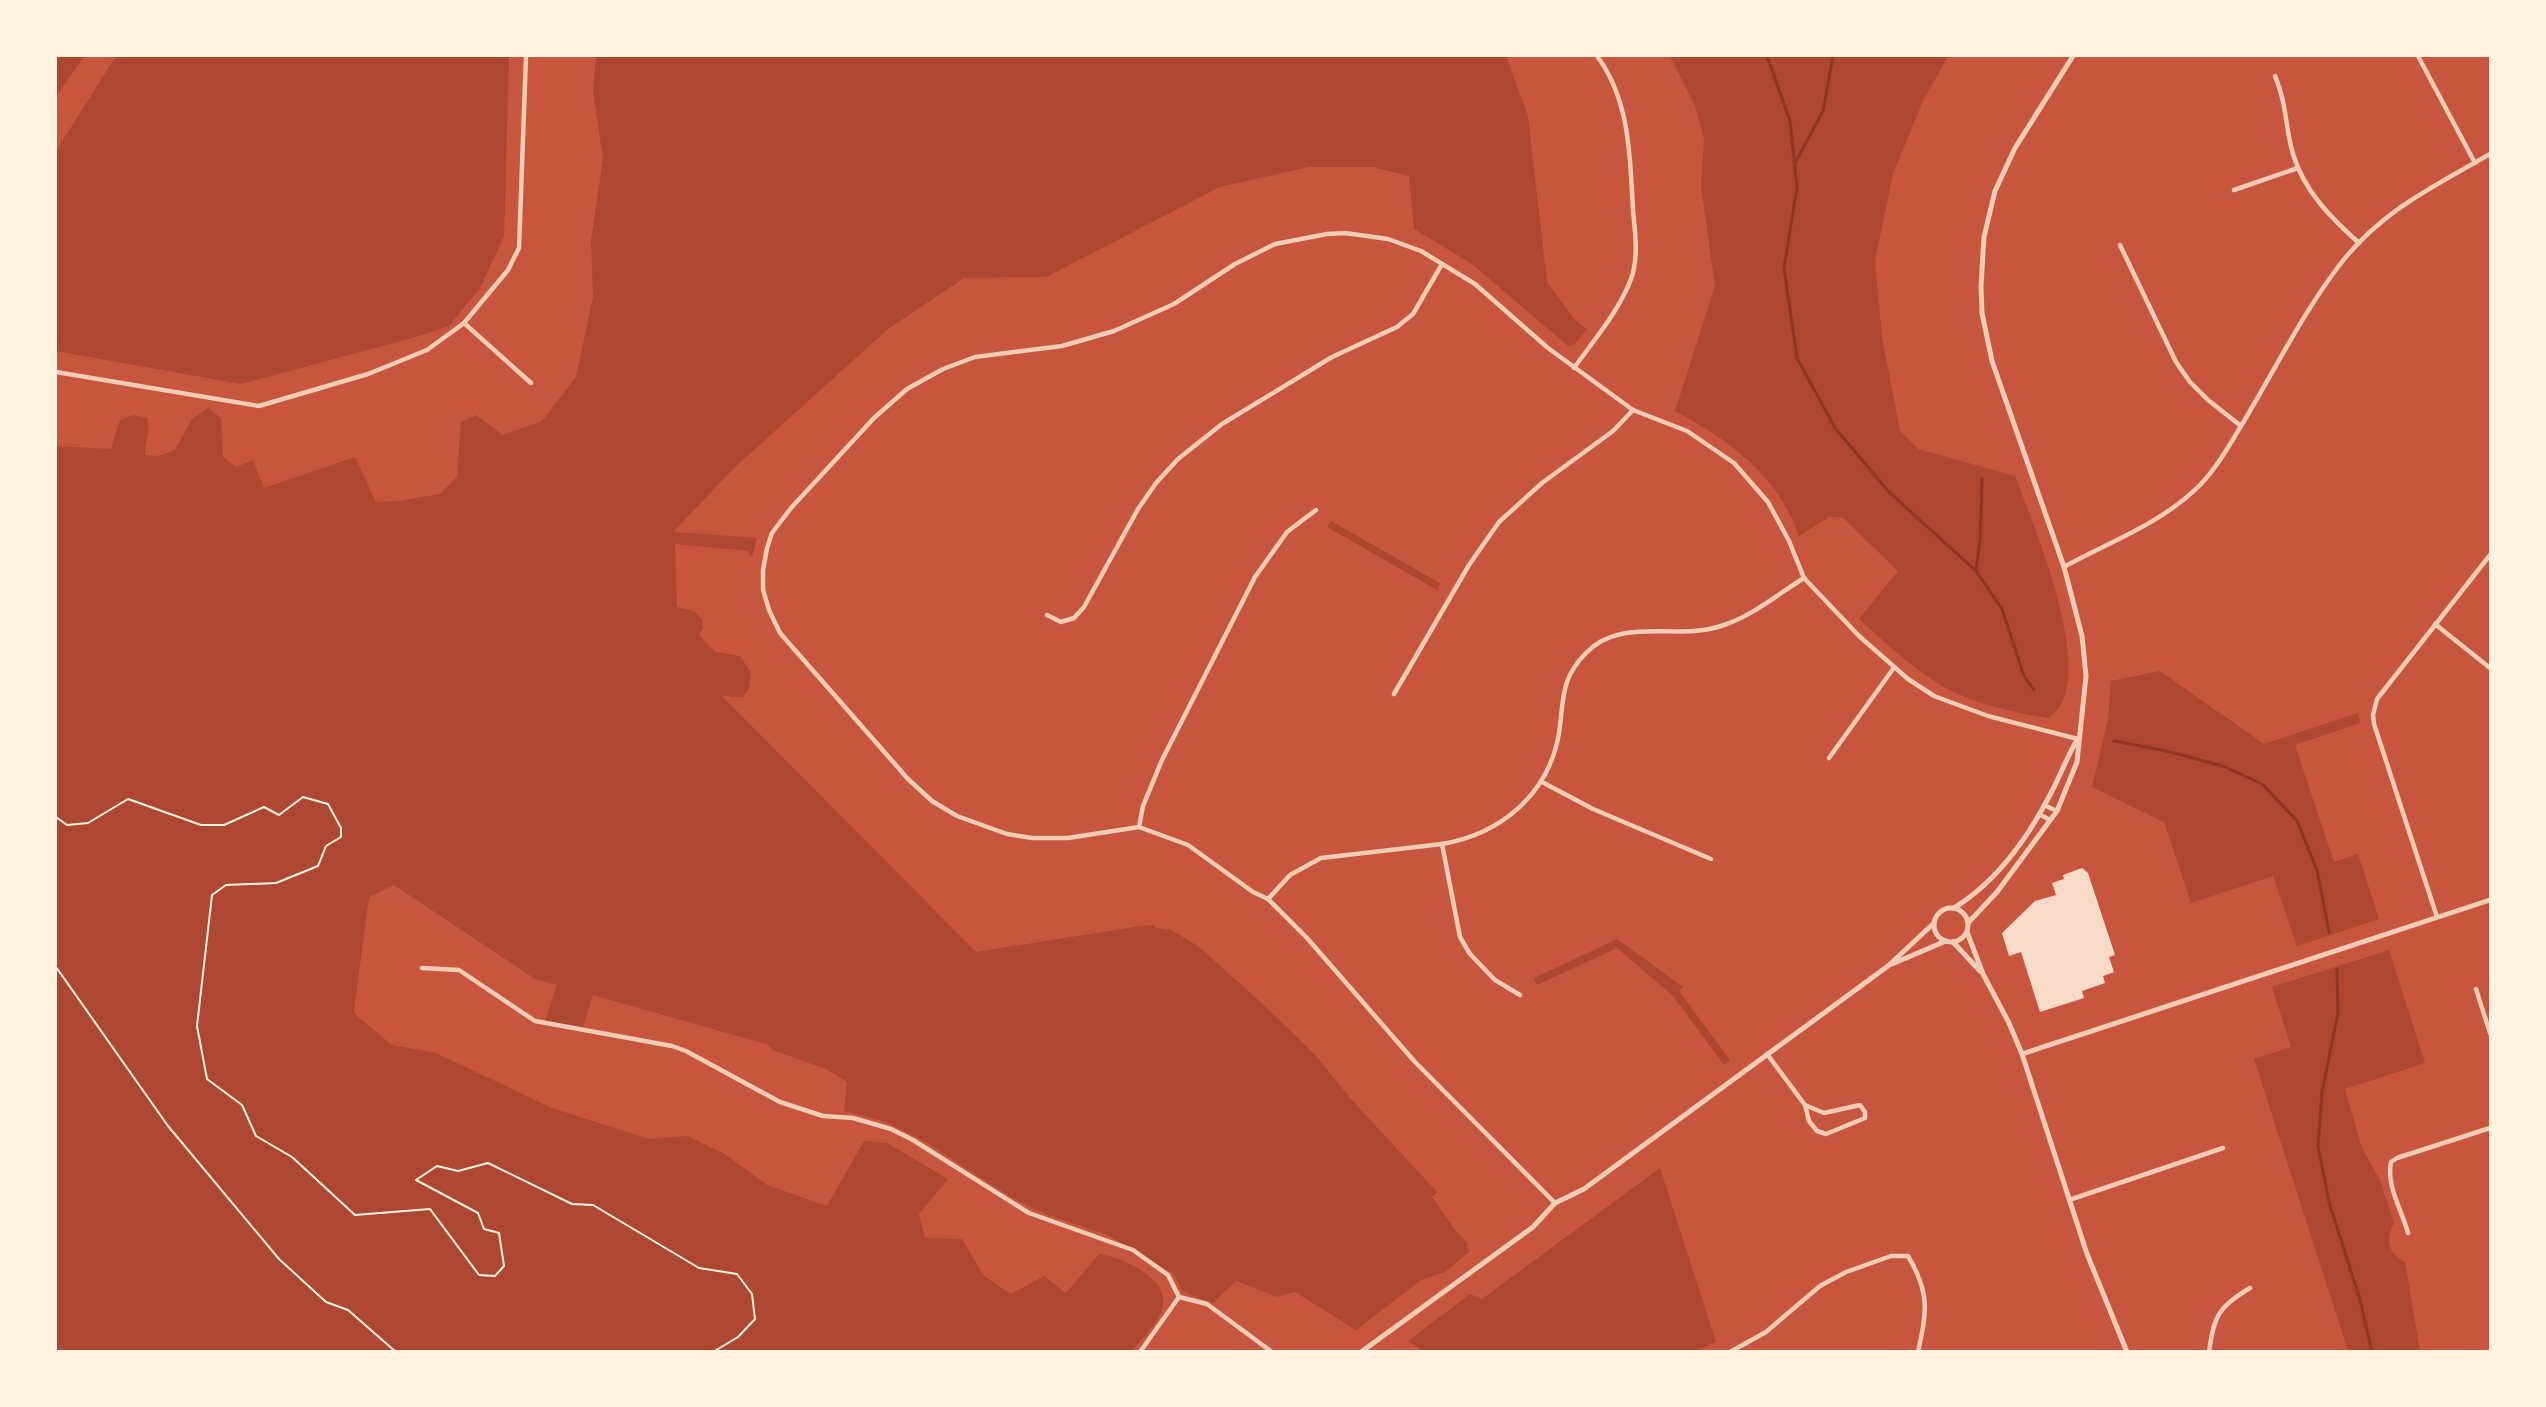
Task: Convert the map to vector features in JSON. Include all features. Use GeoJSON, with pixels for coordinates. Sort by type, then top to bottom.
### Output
{"type":"FeatureCollection","features":[{"type":"Feature","properties":{"kind":"street"},"geometry":{"type":"LineString","coordinates":[[56,372],[259,406],[368,374],[427,350],[464,323],[508,270],[519,248],[526,56]]}},
{"type":"Feature","properties":{"kind":"street"},"geometry":{"type":"LineString","coordinates":[[1574,368],[1621,301],[1632,277],[1636,249],[1629,143],[1623,112],[1614,85],[1597,56]]}},
{"type":"Feature","properties":{"kind":"street"},"geometry":{"type":"LineString","coordinates":[[1968,923],[1997,892],[2057,811],[2077,762],[2078,738],[2085,698],[2085,659],[2076,608],[2064,567],[1992,361],[1982,313],[1981,286],[1984,237],[1995,191],[2015,148],[2073,56]]}},
{"type":"Feature","properties":{"kind":"street"},"geometry":{"type":"LineString","coordinates":[[2418,56],[2475,163]]}},
{"type":"Feature","properties":{"kind":"street"},"geometry":{"type":"LineString","coordinates":[[2275,76],[2283,95],[2292,151],[2298,168],[2318,202],[2359,243]]}},
{"type":"Feature","properties":{"kind":"street"},"geometry":{"type":"LineString","coordinates":[[2064,567],[2133,534],[2184,500],[2215,467],[2326,286],[2339,266],[2359,243],[2397,208],[2490,154]]}},
{"type":"Feature","properties":{"kind":"street"},"geometry":{"type":"LineString","coordinates":[[2234,190],[2298,168]]}},
{"type":"Feature","properties":{"kind":"street"},"geometry":{"type":"LineString","coordinates":[[1555,1203],[1415,1062],[1308,938],[1268,899],[1252,892],[1188,845],[1139,827],[1068,838],[1032,837],[981,826],[957,816],[932,801],[908,779],[780,633],[763,590],[763,570],[772,533],[791,508],[874,418],[907,389],[943,369],[975,357],[1062,346],[1114,332],[1174,304],[1235,264],[1275,244],[1327,234],[1366,235],[1409,246],[1475,284],[1574,368],[1633,410],[1687,431],[1734,463],[1768,502],[1789,541],[1804,578],[1893,669],[1934,696],[1952,704],[1988,716],[2078,738]]}},
{"type":"Feature","properties":{"kind":"street"},"geometry":{"type":"LineString","coordinates":[[2120,245],[2176,362],[2190,382],[2208,400],[2241,426]]}},
{"type":"Feature","properties":{"kind":"street"},"geometry":{"type":"LineString","coordinates":[[1047,615],[1061,622],[1074,618],[1084,607],[1138,509],[1156,483],[1178,459],[1222,424],[1332,357],[1396,327],[1413,314],[1442,264]]}},
{"type":"Feature","properties":{"kind":"street"},"geometry":{"type":"LineString","coordinates":[[464,323],[531,383]]}},
{"type":"Feature","properties":{"kind":"street"},"geometry":{"type":"LineString","coordinates":[[1394,694],[1469,565],[1499,522],[1542,483],[1613,431],[1633,410]]}},
{"type":"Feature","properties":{"kind":"street"},"geometry":{"type":"LineString","coordinates":[[1139,827],[1143,806],[1162,760],[1255,577],[1287,532],[1316,510]]}},
{"type":"Feature","properties":{"kind":"street"},"geometry":{"type":"LineString","coordinates":[[2437,917],[2373,715],[2377,699],[2490,555]]}},
{"type":"Feature","properties":{"kind":"street"},"geometry":{"type":"LineString","coordinates":[[1268,899],[1290,875],[1321,858],[1442,844],[1475,836],[1506,820],[1525,803],[1542,782],[1559,733],[1564,687],[1572,670],[1599,643],[1628,632],[1683,632],[1722,626],[1739,619],[1804,578]]}},
{"type":"Feature","properties":{"kind":"street"},"geometry":{"type":"LineString","coordinates":[[2435,624],[2490,668]]}},
{"type":"Feature","properties":{"kind":"street"},"geometry":{"type":"LineString","coordinates":[[1829,758],[1893,669]]}},
{"type":"Feature","properties":{"kind":"street"},"geometry":{"type":"LineString","coordinates":[[1361,1352],[1533,1227],[1555,1203],[1593,1182],[1888,966],[1934,923],[1939,913],[1954,908],[1973,895],[1999,870],[2039,814],[2078,738]]}},
{"type":"Feature","properties":{"kind":"street"},"geometry":{"type":"LineString","coordinates":[[1542,782],[1593,810],[1711,859]]}},
{"type":"Feature","properties":{"kind":"street"},"geometry":{"type":"LineString","coordinates":[[2044,805],[2057,811]]}},
{"type":"Feature","properties":{"kind":"street"},"geometry":{"type":"LineString","coordinates":[[2039,814],[2050,820]]}},
{"type":"Feature","properties":{"kind":"street"},"geometry":{"type":"LineString","coordinates":[[1442,844],[1460,937],[1470,954],[1495,980],[1520,995]]}},
{"type":"Feature","properties":{"kind":"street"},"geometry":{"type":"LineString","coordinates":[[2022,1054],[2490,900]]}},
{"type":"Feature","properties":{"kind":"street"},"geometry":{"type":"LineString","coordinates":[[1954,908],[1964,913],[1968,923],[1967,932],[1983,974],[2009,1023],[2022,1054],[2096,1278],[2127,1352]]}},
{"type":"Feature","properties":{"kind":"street"},"geometry":{"type":"LineString","coordinates":[[1934,923],[1937,934],[1949,942],[1983,974]]}},
{"type":"Feature","properties":{"kind":"street"},"geometry":{"type":"LineString","coordinates":[[1888,966],[1962,939],[1967,932]]}},
{"type":"Feature","properties":{"kind":"street"},"geometry":{"type":"LineString","coordinates":[[422,968],[459,970],[506,1004],[535,1021],[672,1046],[686,1051],[780,1102],[823,1116],[853,1118],[891,1129],[913,1140],[1029,1213],[1133,1250],[1168,1275],[1179,1297],[1207,1304],[1272,1352]]}},
{"type":"Feature","properties":{"kind":"street"},"geometry":{"type":"LineString","coordinates":[[2476,989],[2490,1033]]}},
{"type":"Feature","properties":{"kind":"street"},"geometry":{"type":"LineString","coordinates":[[1767,1054],[1805,1105],[1809,1121],[1822,1134],[1865,1118],[1865,1112],[1860,1105],[1824,1113],[1805,1105]]}},
{"type":"Feature","properties":{"kind":"street"},"geometry":{"type":"LineString","coordinates":[[2408,1233],[2391,1186],[2389,1173],[2391,1162],[2397,1158],[2490,1128]]}},
{"type":"Feature","properties":{"kind":"street"},"geometry":{"type":"LineString","coordinates":[[2069,1200],[2223,1148]]}},
{"type":"Feature","properties":{"kind":"street"},"geometry":{"type":"LineString","coordinates":[[1730,1352],[1766,1332],[1820,1286],[1846,1272],[1891,1256],[1908,1256],[1921,1278],[1925,1300],[1924,1324],[1918,1352]]}},
{"type":"Feature","properties":{"kind":"street"},"geometry":{"type":"LineString","coordinates":[[2209,1352],[2213,1325],[2220,1309],[2250,1288]]}},
{"type":"Feature","properties":{"kind":"street"},"geometry":{"type":"LineString","coordinates":[[1140,1352],[1179,1297]]}},
{"type":"Feature","properties":{"kind":"path"},"geometry":{"type":"LineString","coordinates":[[56,817],[67,825],[88,823],[128,799],[201,825],[224,825],[264,807],[279,815],[303,798],[328,804],[341,828],[341,837],[326,846],[318,866],[276,883],[226,885],[212,896],[197,1026],[207,1079],[242,1105],[256,1136],[292,1157],[356,1215],[430,1209],[479,1275],[495,1276],[504,1266],[500,1233],[484,1228],[478,1213],[416,1180],[437,1166],[458,1171],[488,1163],[572,1203],[592,1205],[699,1268],[737,1274],[752,1294],[755,1319],[738,1337],[713,1352]]}},
{"type":"Feature","properties":{"kind":"path"},"geometry":{"type":"LineString","coordinates":[[56,968],[168,1126],[279,1259],[326,1302],[348,1310],[396,1352]]}},
{"type":"Feature","properties":{"kind":"shaded area"},"geometry":{"type":"Polygon","coordinates":[[[56,56],[84,56],[56,97],[56,56]]]}},
{"type":"Feature","properties":{"kind":"shaded area"},"geometry":{"type":"Polygon","coordinates":[[[116,56],[509,56],[504,236],[480,288],[449,326],[241,384],[56,351],[56,151],[116,56]]]}},
{"type":"Feature","properties":{"kind":"shaded area"},"geometry":{"type":"Polygon","coordinates":[[[596,56],[1506,56],[1528,116],[1547,282],[1574,319],[1587,329],[1574,345],[1568,346],[1472,264],[1414,229],[1409,176],[1373,167],[1308,167],[1220,187],[1046,277],[964,278],[888,329],[734,468],[675,530],[675,532],[757,538],[752,557],[748,551],[675,544],[677,607],[694,611],[702,619],[703,628],[699,635],[715,652],[740,656],[751,672],[749,688],[743,697],[722,696],[976,952],[1134,927],[1153,925],[1156,928],[1171,930],[1198,946],[1265,1006],[1317,1057],[1350,1098],[1437,1192],[1432,1197],[1455,1230],[1468,1244],[1466,1246],[1470,1251],[1445,1272],[1421,1280],[1356,1330],[1295,1292],[1277,1297],[1236,1281],[1213,1303],[1182,1291],[1175,1275],[1108,1235],[1045,1214],[1009,1196],[926,1142],[886,1122],[844,1111],[847,1082],[828,1070],[773,1050],[766,1044],[593,995],[583,1027],[545,1021],[557,985],[535,979],[394,885],[369,897],[354,1011],[392,1045],[436,1053],[552,1108],[649,1139],[687,1136],[725,1154],[767,1185],[827,1206],[864,1141],[887,1143],[948,1179],[919,1214],[925,1238],[962,1239],[984,1276],[1011,1294],[1044,1276],[1066,1293],[1099,1254],[1130,1264],[1158,1285],[1163,1305],[1158,1318],[1131,1352],[56,1351],[56,446],[111,449],[120,420],[133,415],[147,418],[145,455],[159,456],[175,450],[192,419],[208,408],[221,418],[223,457],[236,467],[253,460],[264,488],[355,457],[376,502],[400,501],[440,494],[457,477],[461,422],[476,415],[503,435],[542,421],[576,377],[593,297],[591,240],[603,159],[593,91],[596,56]]]}},
{"type":"Feature","properties":{"kind":"shaded area"},"geometry":{"type":"Polygon","coordinates":[[[1670,56],[1948,56],[1923,101],[1893,174],[1875,261],[1882,337],[1900,431],[1918,449],[2015,476],[2047,564],[2066,639],[2068,673],[2063,700],[2048,718],[2019,713],[1960,695],[1934,681],[1886,644],[1859,619],[1898,571],[1843,518],[1829,517],[1799,536],[1790,514],[1765,477],[1733,447],[1675,411],[1715,286],[1701,186],[1704,139],[1695,106],[1670,56]]]}},
{"type":"Feature","properties":{"kind":"shaded area"},"geometry":{"type":"Polygon","coordinates":[[[1331,521],[1440,583],[1437,590],[1327,527],[1331,521]]]}},
{"type":"Feature","properties":{"kind":"shaded area"},"geometry":{"type":"Polygon","coordinates":[[[2160,671],[2264,744],[2358,713],[2360,723],[2295,745],[2334,862],[2358,854],[2379,919],[2297,946],[2273,876],[2191,903],[2164,822],[2092,787],[2108,719],[2111,681],[2160,671]]]}},
{"type":"Feature","properties":{"kind":"shaded area"},"geometry":{"type":"Polygon","coordinates":[[[1617,939],[1683,987],[1679,991],[1730,1060],[1724,1065],[1673,996],[1617,948],[1537,985],[1534,978],[1617,939]]]}},
{"type":"Feature","properties":{"kind":"shaded area"},"geometry":{"type":"Polygon","coordinates":[[[2389,950],[2425,1063],[2345,1089],[2362,1148],[2380,1180],[2394,1223],[2389,1240],[2390,1246],[2395,1254],[2405,1262],[2420,1351],[2348,1351],[2254,1059],[2291,1047],[2272,987],[2389,950]]]}},
{"type":"Feature","properties":{"kind":"shaded area"},"geometry":{"type":"Polygon","coordinates":[[[1660,1168],[1716,1342],[1693,1352],[1424,1352],[1408,1341],[1470,1294],[1482,1299],[1660,1168]]]}},
{"type":"Feature","properties":{"kind":"building"},"geometry":{"type":"Polygon","coordinates":[[[2082,868],[2088,873],[2115,955],[2109,957],[2114,972],[2103,976],[2105,983],[2082,991],[2084,998],[2040,1012],[2021,952],[2009,956],[2002,933],[2035,901],[2056,895],[2052,883],[2064,879],[2063,875],[2082,868]]]}},
{"type":"Feature","properties":{"kind":"waterway"},"geometry":{"type":"LineString","coordinates":[[1767,56],[1790,121],[1797,187],[1784,268],[1797,358],[1835,428],[1889,492],[1976,571],[2002,609],[2024,676],[2034,690]]}},
{"type":"Feature","properties":{"kind":"waterway"},"geometry":{"type":"LineString","coordinates":[[1795,163],[1823,111],[1833,56]]}},
{"type":"Feature","properties":{"kind":"waterway"},"geometry":{"type":"LineString","coordinates":[[1976,570],[1980,540],[1982,479]]}},
{"type":"Feature","properties":{"kind":"waterway"},"geometry":{"type":"LineString","coordinates":[[2114,741],[2162,750],[2223,766],[2262,784],[2297,821],[2317,870],[2329,932]]}},
{"type":"Feature","properties":{"kind":"waterway"},"geometry":{"type":"LineString","coordinates":[[2337,969],[2338,1013],[2322,1093],[2318,1146],[2329,1202],[2360,1300],[2372,1352]]}}]}
